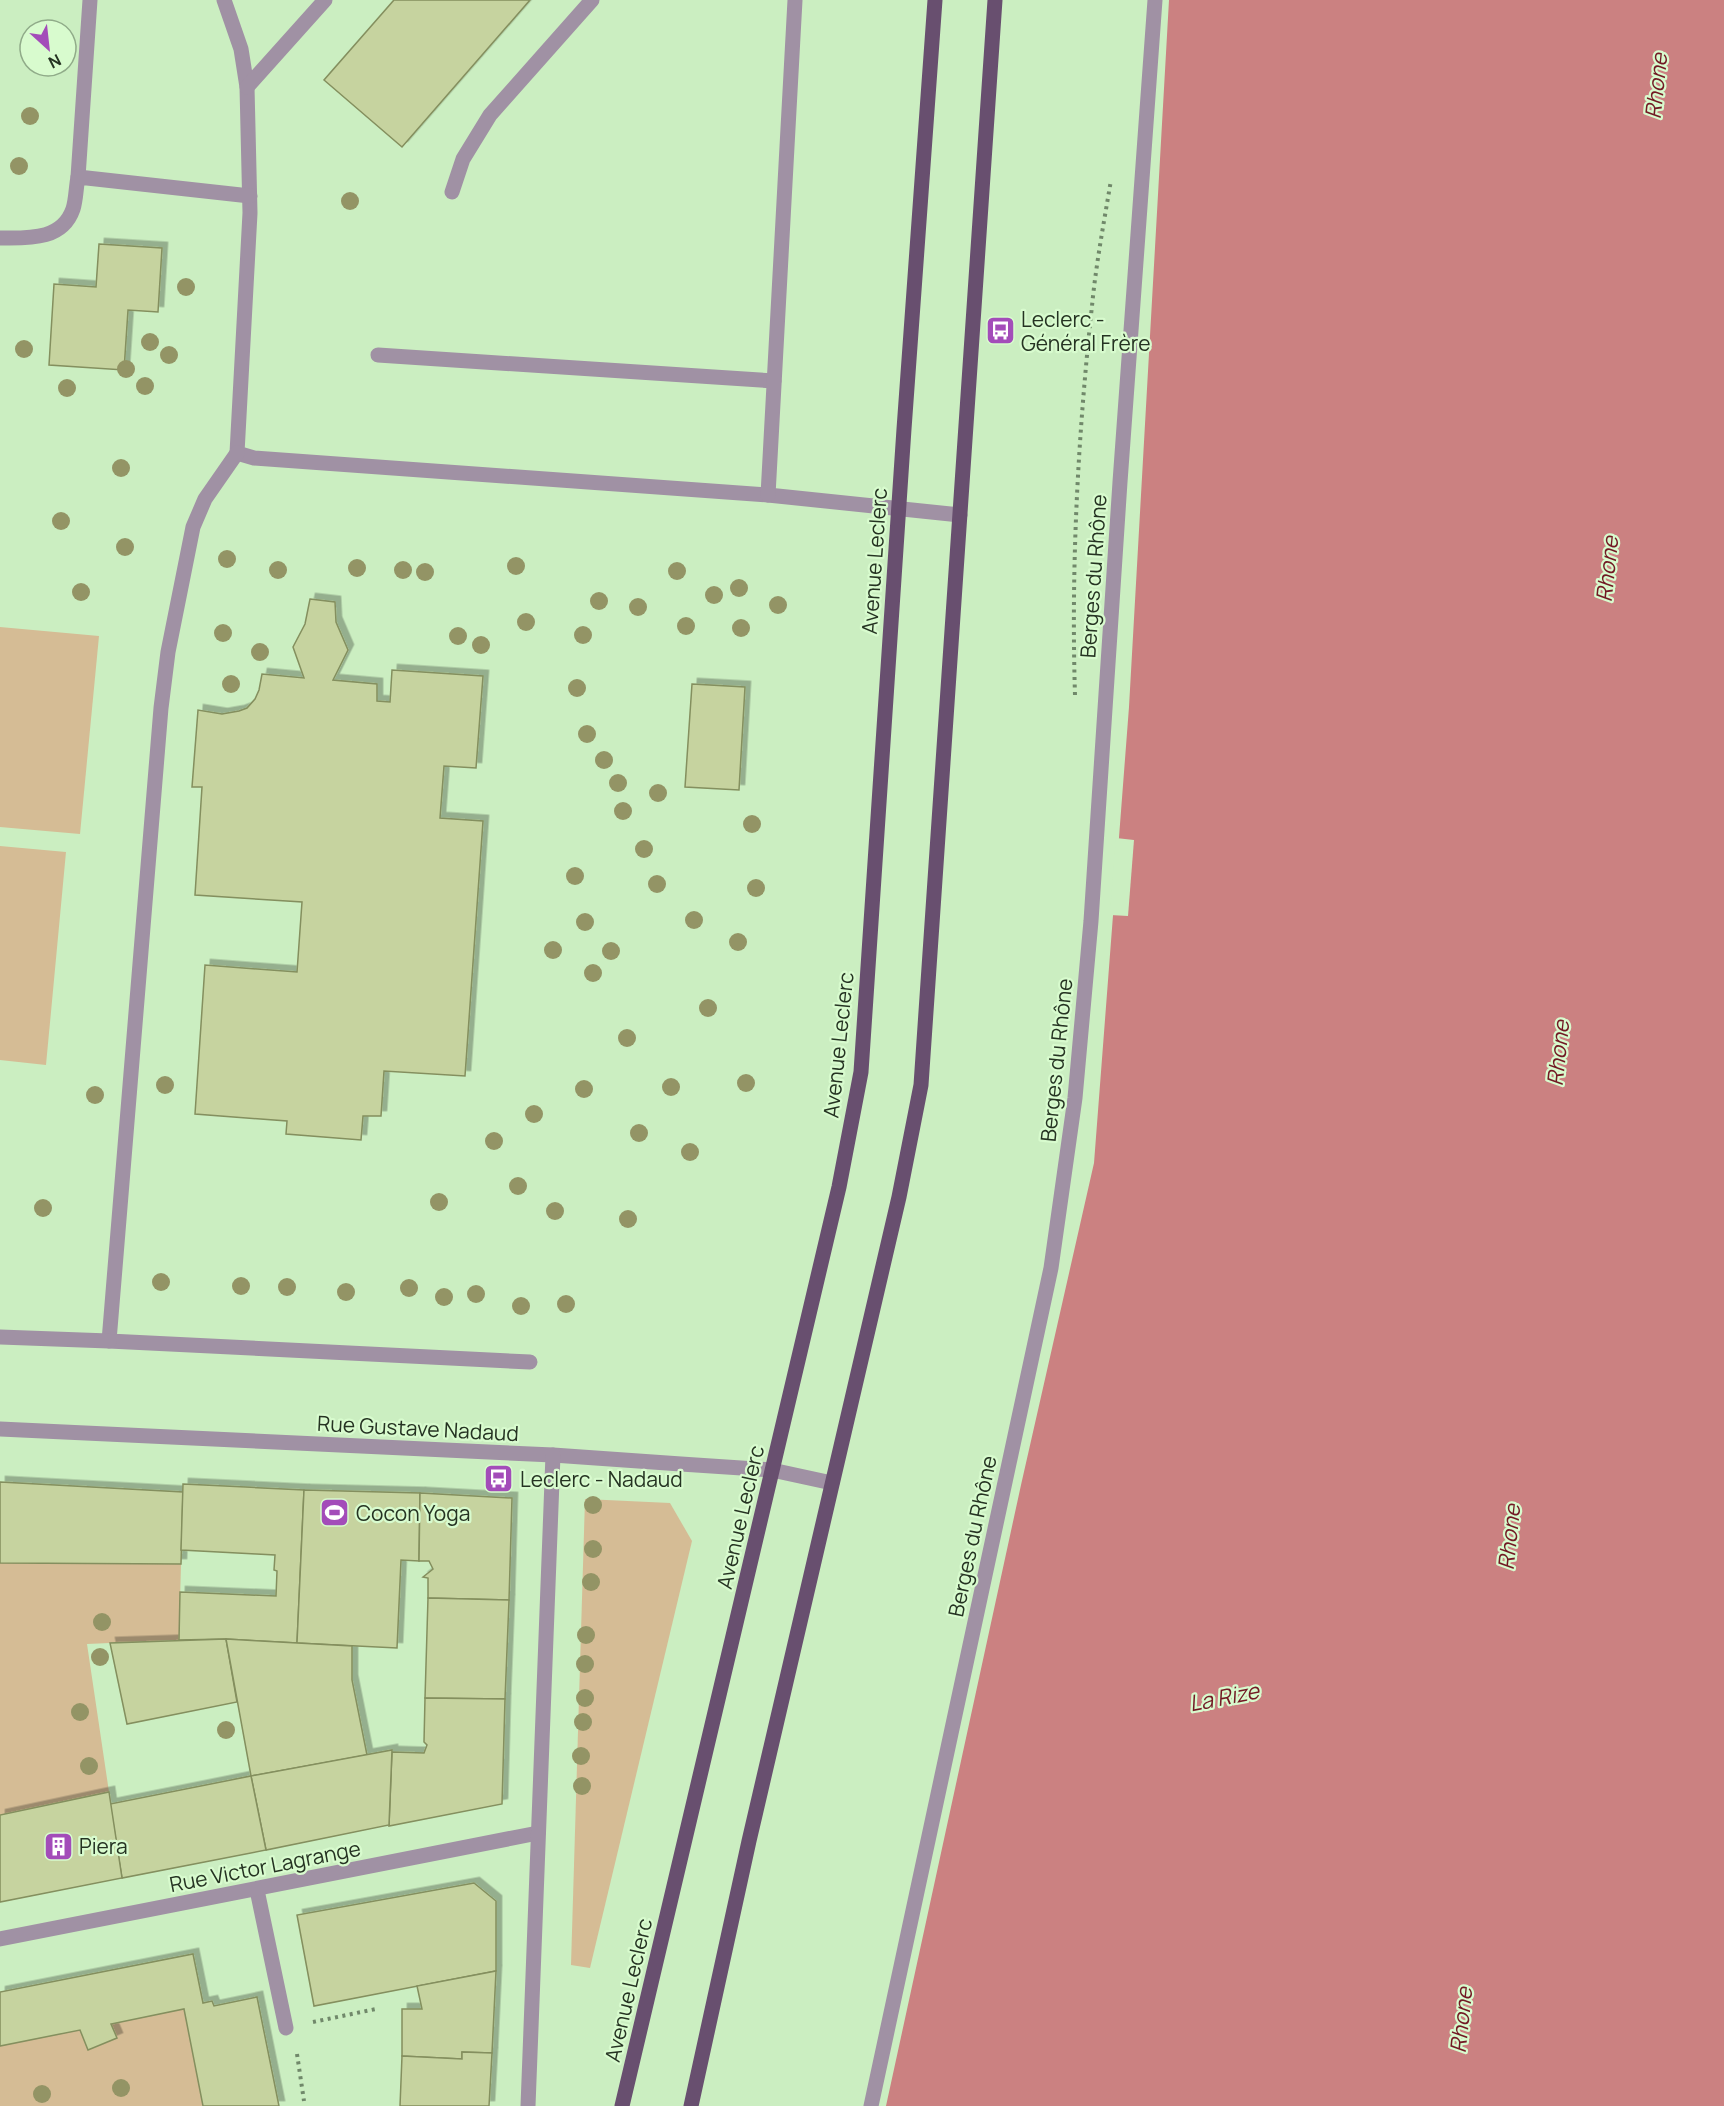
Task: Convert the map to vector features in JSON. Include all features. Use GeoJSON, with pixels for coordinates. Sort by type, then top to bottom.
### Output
{"type":"FeatureCollection","features":[{"type":"Feature","properties":{"kind":"main road","name":"Avenue Leclerc"},"geometry":{"type":"LineString","coordinates":[[622,2106],[839,1187],[861,1072],[898,507],[935,0]]}},
{"type":"Feature","properties":{"kind":"main road"},"geometry":{"type":"LineString","coordinates":[[691,2106],[749,1841],[899,1197],[921,1085],[995,0]]}},
{"type":"Feature","properties":{"kind":"street"},"geometry":{"type":"LineString","coordinates":[[0,237],[46,236],[63,227],[73,210],[78,177],[90,0]]}},
{"type":"Feature","properties":{"kind":"street"},"geometry":{"type":"LineString","coordinates":[[109,1341],[160,720],[168,652],[193,527],[205,499],[237,453],[250,196],[247,87],[241,49],[224,0]]}},
{"type":"Feature","properties":{"kind":"street"},"geometry":{"type":"LineString","coordinates":[[247,87],[324,0]]}},
{"type":"Feature","properties":{"kind":"street"},"geometry":{"type":"LineString","coordinates":[[452,192],[463,159],[490,115],[592,0]]}},
{"type":"Feature","properties":{"kind":"street"},"geometry":{"type":"LineString","coordinates":[[768,495],[795,0]]}},
{"type":"Feature","properties":{"kind":"street","name":"Berges du Rhône"},"geometry":{"type":"LineString","coordinates":[[871,2106],[1051,1268],[1075,1098],[1091,921],[1155,0]]}},
{"type":"Feature","properties":{"kind":"street"},"geometry":{"type":"LineString","coordinates":[[78,177],[250,196]]}},
{"type":"Feature","properties":{"kind":"street"},"geometry":{"type":"LineString","coordinates":[[378,355],[774,381]]}},
{"type":"Feature","properties":{"kind":"street"},"geometry":{"type":"LineString","coordinates":[[237,453],[254,458],[768,495],[960,515]]}},
{"type":"Feature","properties":{"kind":"street"},"geometry":{"type":"LineString","coordinates":[[0,1337],[530,1362]]}},
{"type":"Feature","properties":{"kind":"street","name":"Rue Gustave Nadaud"},"geometry":{"type":"LineString","coordinates":[[0,1429],[553,1455],[772,1470],[832,1483]]}},
{"type":"Feature","properties":{"kind":"street"},"geometry":{"type":"LineString","coordinates":[[528,2106],[553,1455]]}},
{"type":"Feature","properties":{"kind":"street","name":"Rue Victor Lagrange"},"geometry":{"type":"LineString","coordinates":[[0,1939],[538,1833]]}},
{"type":"Feature","properties":{"kind":"street"},"geometry":{"type":"LineString","coordinates":[[257,1890],[286,2028]]}},
{"type":"Feature","properties":{"kind":"path"},"geometry":{"type":"LineString","coordinates":[[1075,702],[1072,612],[1082,426],[1092,305],[1112,170]]}},
{"type":"Feature","properties":{"kind":"path"},"geometry":{"type":"LineString","coordinates":[[304,2101],[296,2051],[286,2028],[376,2009]]}},
{"type":"Feature","properties":{"kind":"shaded area"},"geometry":{"type":"Polygon","coordinates":[[[0,627],[99,636],[80,834],[0,827],[0,627]]]}},
{"type":"Feature","properties":{"kind":"shaded area"},"geometry":{"type":"Polygon","coordinates":[[[0,846],[66,852],[46,1065],[0,1060],[0,846]]]}},
{"type":"Feature","properties":{"kind":"shaded area"},"geometry":{"type":"Polygon","coordinates":[[[585,1499],[670,1503],[692,1541],[590,1968],[571,1965],[585,1499]]]}},
{"type":"Feature","properties":{"kind":"shaded area"},"geometry":{"type":"Polygon","coordinates":[[[0,1563],[181,1564],[179,1640],[87,1644],[109,1792],[0,1815],[0,1563]]]}},
{"type":"Feature","properties":{"kind":"shaded area"},"geometry":{"type":"Polygon","coordinates":[[[184,2009],[203,2106],[0,2106],[0,2046],[80,2030],[89,2050],[117,2038],[111,2024],[184,2009]]]}},
{"type":"Feature","properties":{"kind":"water"},"geometry":{"type":"Polygon","coordinates":[[[1169,0],[1724,0],[1724,2106],[886,2106],[1021,1485],[1094,1163],[1129,707],[1169,0]]]}},
{"type":"Feature","properties":{"kind":"pier"},"geometry":{"type":"Polygon","coordinates":[[[1116,838],[1134,840],[1128,916],[1110,915],[1116,838]]]}},
{"type":"Feature","properties":{"kind":"building"},"geometry":{"type":"Polygon","coordinates":[[[394,0],[530,0],[402,147],[324,80],[394,0]]]}},
{"type":"Feature","properties":{"kind":"building"},"geometry":{"type":"Polygon","coordinates":[[[99,244],[162,248],[158,312],[128,310],[124,370],[49,365],[54,284],[96,287],[99,244]]]}},
{"type":"Feature","properties":{"kind":"building"},"geometry":{"type":"Polygon","coordinates":[[[310,599],[335,602],[336,622],[348,650],[333,680],[377,684],[377,701],[390,702],[392,670],[483,676],[476,768],[444,766],[440,818],[483,821],[465,1076],[384,1071],[381,1116],[363,1116],[361,1140],[286,1134],[287,1121],[195,1114],[205,965],[297,972],[302,902],[195,895],[202,787],[192,787],[198,710],[222,714],[247,708],[259,690],[262,674],[304,678],[293,647],[305,624],[310,599]]]}},
{"type":"Feature","properties":{"kind":"building"},"geometry":{"type":"Polygon","coordinates":[[[692,684],[745,687],[739,790],[685,787],[692,684]]]}},
{"type":"Feature","properties":{"kind":"building"},"geometry":{"type":"Polygon","coordinates":[[[0,1482],[183,1492],[181,1564],[0,1563],[0,1482]]]}},
{"type":"Feature","properties":{"kind":"building"},"geometry":{"type":"Polygon","coordinates":[[[183,1484],[304,1490],[297,1643],[226,1639],[179,1640],[180,1592],[276,1596],[277,1571],[274,1570],[275,1555],[181,1550],[183,1484]]]}},
{"type":"Feature","properties":{"kind":"building"},"geometry":{"type":"Polygon","coordinates":[[[304,1490],[420,1493],[419,1561],[401,1560],[397,1648],[297,1643],[304,1490]]]}},
{"type":"Feature","properties":{"kind":"building"},"geometry":{"type":"Polygon","coordinates":[[[420,1493],[512,1498],[509,1600],[428,1598],[428,1578],[423,1577],[433,1569],[429,1561],[419,1561],[420,1493]]]}},
{"type":"Feature","properties":{"kind":"building"},"geometry":{"type":"Polygon","coordinates":[[[428,1598],[509,1600],[505,1699],[425,1698],[428,1598]]]}},
{"type":"Feature","properties":{"kind":"building"},"geometry":{"type":"Polygon","coordinates":[[[226,1639],[237,1702],[127,1724],[110,1643],[226,1639]]]}},
{"type":"Feature","properties":{"kind":"building"},"geometry":{"type":"Polygon","coordinates":[[[226,1639],[352,1646],[352,1680],[367,1755],[251,1776],[226,1639]]]}},
{"type":"Feature","properties":{"kind":"building"},"geometry":{"type":"Polygon","coordinates":[[[425,1698],[505,1699],[502,1804],[389,1826],[392,1752],[424,1753],[427,1745],[424,1742],[425,1698]]]}},
{"type":"Feature","properties":{"kind":"building"},"geometry":{"type":"Polygon","coordinates":[[[392,1750],[389,1825],[266,1850],[251,1776],[392,1750]]]}},
{"type":"Feature","properties":{"kind":"building"},"geometry":{"type":"Polygon","coordinates":[[[251,1776],[266,1850],[122,1878],[110,1804],[251,1776]]]}},
{"type":"Feature","properties":{"kind":"building","name":"Piera"},"geometry":{"type":"Polygon","coordinates":[[[109,1792],[122,1878],[0,1902],[0,1815],[109,1792]]]}},
{"type":"Feature","properties":{"kind":"building"},"geometry":{"type":"Polygon","coordinates":[[[474,1883],[496,1901],[496,1971],[314,2006],[297,1915],[474,1883]]]}},
{"type":"Feature","properties":{"kind":"building"},"geometry":{"type":"Polygon","coordinates":[[[193,1954],[203,2003],[212,2001],[214,2006],[257,1997],[279,2106],[203,2106],[184,2009],[111,2024],[117,2038],[88,2050],[80,2030],[0,2046],[0,1992],[193,1954]]]}},
{"type":"Feature","properties":{"kind":"building"},"geometry":{"type":"Polygon","coordinates":[[[496,1971],[492,2053],[462,2052],[462,2059],[402,2056],[402,2009],[422,2009],[417,1986],[496,1971]]]}},
{"type":"Feature","properties":{"kind":"building"},"geometry":{"type":"Polygon","coordinates":[[[462,2052],[492,2053],[489,2106],[400,2106],[402,2056],[462,2059],[462,2052]]]}},
{"type":"Feature","properties":{"kind":"place","name":"Leclerc - Général Frère"},"geometry":{"type":"Point","coordinates":[1000,331]}},
{"type":"Feature","properties":{"kind":"place","name":"Leclerc - Nadaud"},"geometry":{"type":"Point","coordinates":[499,1479]}},
{"type":"Feature","properties":{"kind":"place","name":"Cocon Yoga"},"geometry":{"type":"Point","coordinates":[335,1513]}},
{"type":"Feature","properties":{"kind":"place","name":"Piera"},"geometry":{"type":"Point","coordinates":[58,1846]}},
{"type":"Feature","properties":{"kind":"water label","name":"Rhone"},"geometry":{"type":"Point","coordinates":[1656,86]}},
{"type":"Feature","properties":{"kind":"water label","name":"Rhone"},"geometry":{"type":"Point","coordinates":[1607,569]}},
{"type":"Feature","properties":{"kind":"water label","name":"Rhone"},"geometry":{"type":"Point","coordinates":[1558,1053]}},
{"type":"Feature","properties":{"kind":"water label","name":"Rhone"},"geometry":{"type":"Point","coordinates":[1509,1537]}},
{"type":"Feature","properties":{"kind":"water label","name":"La Rize"},"geometry":{"type":"Point","coordinates":[1224,1697]}},
{"type":"Feature","properties":{"kind":"water label","name":"Rhone"},"geometry":{"type":"Point","coordinates":[1461,2020]}}]}
